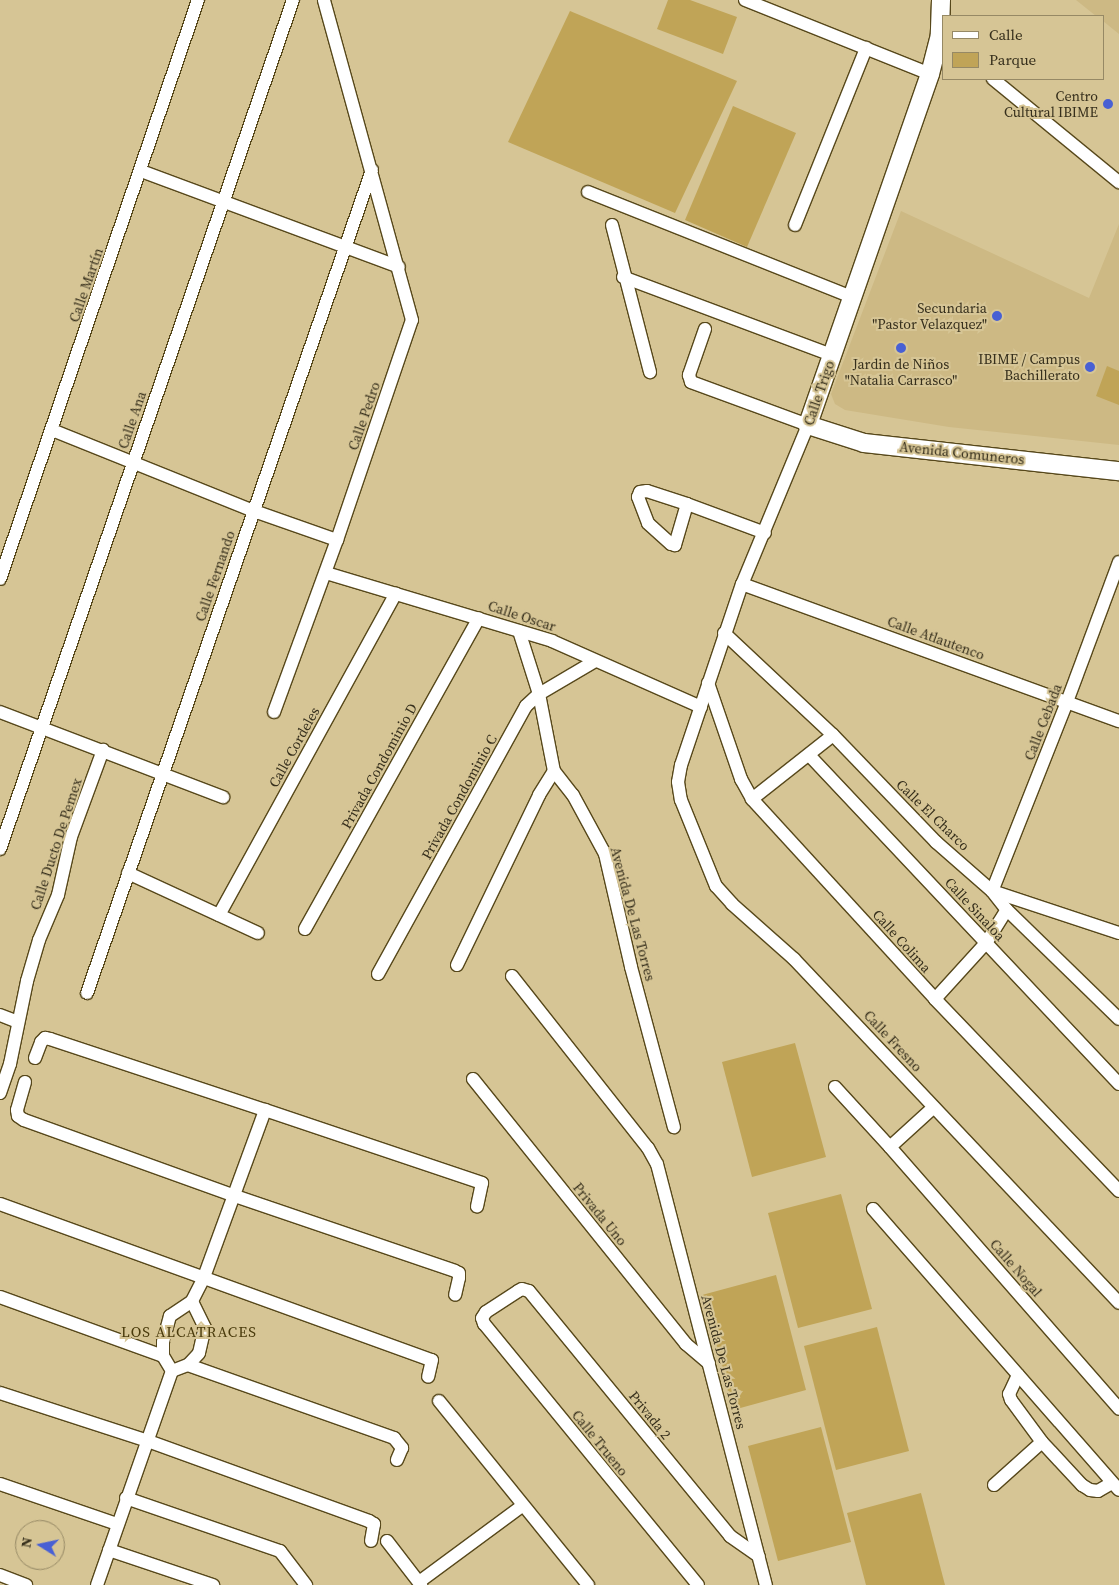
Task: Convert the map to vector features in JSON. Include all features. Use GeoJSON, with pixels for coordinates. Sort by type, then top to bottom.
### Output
{"type":"FeatureCollection","features":[{"type":"Feature","properties":{"kind":"street","name":"Calle Martín"},"geometry":{"type":"LineString","coordinates":[[0,579],[198,0]]}},
{"type":"Feature","properties":{"kind":"street","name":"Calle Ana"},"geometry":{"type":"LineString","coordinates":[[0,849],[293,0]]}},
{"type":"Feature","properties":{"kind":"street","name":"Calle Pedro"},"geometry":{"type":"LineString","coordinates":[[274,712],[338,540],[412,320],[399,267],[324,0]]}},
{"type":"Feature","properties":{"kind":"street"},"geometry":{"type":"LineString","coordinates":[[745,0],[930,74]]}},
{"type":"Feature","properties":{"kind":"street","name":"Calle Trigo"},"geometry":{"type":"LineString","coordinates":[[678,782],[681,765],[724,633],[742,584],[765,533],[808,425],[930,74],[941,36],[941,0]]}},
{"type":"Feature","properties":{"kind":"street"},"geometry":{"type":"LineString","coordinates":[[795,225],[866,48]]}},
{"type":"Feature","properties":{"kind":"street"},"geometry":{"type":"LineString","coordinates":[[994,80],[1119,182]]}},
{"type":"Feature","properties":{"kind":"street","name":"Calle Fernando"},"geometry":{"type":"LineString","coordinates":[[87,993],[372,170]]}},
{"type":"Feature","properties":{"kind":"street"},"geometry":{"type":"LineString","coordinates":[[141,171],[399,267]]}},
{"type":"Feature","properties":{"kind":"street"},"geometry":{"type":"LineString","coordinates":[[588,192],[852,297]]}},
{"type":"Feature","properties":{"kind":"street"},"geometry":{"type":"LineString","coordinates":[[612,225],[623,277],[650,372]]}},
{"type":"Feature","properties":{"kind":"street"},"geometry":{"type":"LineString","coordinates":[[623,277],[832,355]]}},
{"type":"Feature","properties":{"kind":"street"},"geometry":{"type":"LineString","coordinates":[[705,329],[689,375],[691,382],[808,425]]}},
{"type":"Feature","properties":{"kind":"street","name":"Avenida Comuneros"},"geometry":{"type":"LineString","coordinates":[[808,425],[864,443],[1119,471]]}},
{"type":"Feature","properties":{"kind":"street"},"geometry":{"type":"LineString","coordinates":[[52,430],[254,511],[338,540]]}},
{"type":"Feature","properties":{"kind":"street"},"geometry":{"type":"LineString","coordinates":[[687,504],[675,545],[671,544],[648,523],[638,497],[640,492],[647,491],[687,504],[765,533]]}},
{"type":"Feature","properties":{"kind":"street","name":"Calle Cebada"},"geometry":{"type":"LineString","coordinates":[[992,890],[1067,702],[1119,562]]}},
{"type":"Feature","properties":{"kind":"street","name":"Calle Oscar"},"geometry":{"type":"LineString","coordinates":[[326,573],[552,641],[701,708]]}},
{"type":"Feature","properties":{"kind":"street","name":"Calle Atlautenco"},"geometry":{"type":"LineString","coordinates":[[742,584],[1119,720]]}},
{"type":"Feature","properties":{"kind":"street","name":"Calle Cordeles"},"geometry":{"type":"LineString","coordinates":[[219,915],[396,593]]}},
{"type":"Feature","properties":{"kind":"street","name":"Privada Condominio D"},"geometry":{"type":"LineString","coordinates":[[305,930],[479,618]]}},
{"type":"Feature","properties":{"kind":"street","name":"Avenida De Las Torres"},"geometry":{"type":"LineString","coordinates":[[519,631],[539,694],[554,771],[573,795],[605,854],[631,967],[674,1127]]}},
{"type":"Feature","properties":{"kind":"street","name":"Calle El Charco"},"geometry":{"type":"LineString","coordinates":[[724,633],[833,735],[936,842],[992,890],[1007,910],[1119,1019]]}},
{"type":"Feature","properties":{"kind":"street","name":"Privada Condominio C"},"geometry":{"type":"LineString","coordinates":[[378,974],[526,706],[539,694],[595,661]]}},
{"type":"Feature","properties":{"kind":"street","name":"Calle Colima"},"geometry":{"type":"LineString","coordinates":[[708,683],[741,779],[752,799],[935,999],[1119,1191]]}},
{"type":"Feature","properties":{"kind":"street"},"geometry":{"type":"LineString","coordinates":[[0,712],[223,797]]}},
{"type":"Feature","properties":{"kind":"street"},"geometry":{"type":"LineString","coordinates":[[752,799],[833,735]]}},
{"type":"Feature","properties":{"kind":"street","name":"Calle Ducto De Pemex"},"geometry":{"type":"LineString","coordinates":[[0,1093],[10,1064],[38,940],[58,895],[71,837],[103,750]]}},
{"type":"Feature","properties":{"kind":"street","name":"Calle Sinaloa"},"geometry":{"type":"LineString","coordinates":[[809,754],[1119,1084]]}},
{"type":"Feature","properties":{"kind":"street"},"geometry":{"type":"LineString","coordinates":[[458,965],[539,795],[554,771]]}},
{"type":"Feature","properties":{"kind":"street","name":"Calle Fresno"},"geometry":{"type":"LineString","coordinates":[[678,782],[681,800],[716,886],[732,904],[794,959],[1119,1303]]}},
{"type":"Feature","properties":{"kind":"street"},"geometry":{"type":"LineString","coordinates":[[128,873],[258,933]]}},
{"type":"Feature","properties":{"kind":"street"},"geometry":{"type":"LineString","coordinates":[[992,890],[1119,933]]}},
{"type":"Feature","properties":{"kind":"street"},"geometry":{"type":"LineString","coordinates":[[935,999],[986,943],[1007,910]]}},
{"type":"Feature","properties":{"kind":"street","name":"Avenida De Las Torres"},"geometry":{"type":"LineString","coordinates":[[512,976],[648,1148],[657,1164],[766,1585]]}},
{"type":"Feature","properties":{"kind":"street"},"geometry":{"type":"LineString","coordinates":[[0,1015],[18,1022]]}},
{"type":"Feature","properties":{"kind":"street"},"geometry":{"type":"LineString","coordinates":[[35,1058],[44,1038],[50,1039],[265,1110],[482,1183],[477,1206]]}},
{"type":"Feature","properties":{"kind":"street","name":"Privada Uno"},"geometry":{"type":"LineString","coordinates":[[473,1079],[686,1344],[709,1363]]}},
{"type":"Feature","properties":{"kind":"street"},"geometry":{"type":"LineString","coordinates":[[25,1082],[17,1110],[18,1116],[24,1120],[235,1196],[455,1270],[459,1273],[455,1295]]}},
{"type":"Feature","properties":{"kind":"street","name":"Calle Nogal"},"geometry":{"type":"LineString","coordinates":[[834,1087],[890,1147],[1119,1409]]}},
{"type":"Feature","properties":{"kind":"street"},"geometry":{"type":"LineString","coordinates":[[890,1147],[934,1107]]}},
{"type":"Feature","properties":{"kind":"street"},"geometry":{"type":"LineString","coordinates":[[97,1585],[172,1371],[163,1356],[163,1342],[170,1316],[192,1300],[204,1277],[265,1110]]}},
{"type":"Feature","properties":{"kind":"street"},"geometry":{"type":"LineString","coordinates":[[0,1204],[432,1360],[428,1377]]}},
{"type":"Feature","properties":{"kind":"street"},"geometry":{"type":"LineString","coordinates":[[873,1209],[1116,1486],[1098,1491],[1090,1490],[1082,1485],[1042,1442],[1011,1400],[1009,1394],[1018,1375]]}},
{"type":"Feature","properties":{"kind":"street","name":"Privada 2"},"geometry":{"type":"LineString","coordinates":[[482,1318],[486,1312],[522,1289],[529,1291],[730,1536],[759,1556]]}},
{"type":"Feature","properties":{"kind":"street"},"geometry":{"type":"LineString","coordinates":[[0,1297],[163,1356]]}},
{"type":"Feature","properties":{"kind":"street"},"geometry":{"type":"LineString","coordinates":[[172,1371],[188,1365],[200,1353],[205,1328],[192,1300]]}},
{"type":"Feature","properties":{"kind":"street","name":"Calle Trueno"},"geometry":{"type":"LineString","coordinates":[[482,1318],[484,1324],[698,1585]]}},
{"type":"Feature","properties":{"kind":"street"},"geometry":{"type":"LineString","coordinates":[[188,1365],[394,1438],[402,1448],[397,1460]]}},
{"type":"Feature","properties":{"kind":"street"},"geometry":{"type":"LineString","coordinates":[[0,1393],[148,1441],[369,1521],[374,1524],[372,1541]]}},
{"type":"Feature","properties":{"kind":"street"},"geometry":{"type":"LineString","coordinates":[[439,1401],[522,1506],[588,1585]]}},
{"type":"Feature","properties":{"kind":"street"},"geometry":{"type":"LineString","coordinates":[[994,1485],[1042,1442]]}},
{"type":"Feature","properties":{"kind":"street"},"geometry":{"type":"LineString","coordinates":[[0,1484],[118,1524]]}},
{"type":"Feature","properties":{"kind":"street"},"geometry":{"type":"LineString","coordinates":[[126,1498],[280,1551],[306,1585]]}},
{"type":"Feature","properties":{"kind":"street"},"geometry":{"type":"LineString","coordinates":[[387,1542],[420,1583],[522,1506]]}},
{"type":"Feature","properties":{"kind":"street"},"geometry":{"type":"LineString","coordinates":[[109,1550],[213,1585]]}},
{"type":"Feature","properties":{"kind":"street"},"geometry":{"type":"LineString","coordinates":[[0,1575],[26,1585]]}},
{"type":"Feature","properties":{"kind":"shaded area"},"geometry":{"type":"Polygon","coordinates":[[[1076,0],[1119,0],[1119,34],[1104,22],[1104,15],[1095,15],[1076,0]]]}},
{"type":"Feature","properties":{"kind":"shaded area"},"geometry":{"type":"Polygon","coordinates":[[[901,211],[1089,298],[1119,224],[1119,445],[949,427],[845,410],[835,404],[831,394],[901,211]]]}},
{"type":"Feature","properties":{"kind":"green space"},"geometry":{"type":"Polygon","coordinates":[[[668,0],[690,0],[737,17],[723,54],[657,29],[668,0]]]}},
{"type":"Feature","properties":{"kind":"green space"},"geometry":{"type":"Polygon","coordinates":[[[570,11],[737,81],[675,213],[508,142],[570,11]]]}},
{"type":"Feature","properties":{"kind":"green space"},"geometry":{"type":"Polygon","coordinates":[[[733,106],[796,133],[747,247],[685,220],[733,106]]]}},
{"type":"Feature","properties":{"kind":"green space"},"geometry":{"type":"Polygon","coordinates":[[[1107,366],[1119,371],[1119,405],[1096,396],[1107,366]]]}},
{"type":"Feature","properties":{"kind":"green space"},"geometry":{"type":"Polygon","coordinates":[[[795,1043],[826,1157],[752,1177],[722,1062],[795,1043]]]}},
{"type":"Feature","properties":{"kind":"green space"},"geometry":{"type":"Polygon","coordinates":[[[841,1194],[872,1309],[798,1328],[768,1213],[841,1194]]]}},
{"type":"Feature","properties":{"kind":"green space"},"geometry":{"type":"Polygon","coordinates":[[[776,1275],[806,1390],[733,1410],[702,1295],[776,1275]]]}},
{"type":"Feature","properties":{"kind":"green space"},"geometry":{"type":"Polygon","coordinates":[[[877,1327],[909,1451],[836,1470],[804,1346],[877,1327]]]}},
{"type":"Feature","properties":{"kind":"green space"},"geometry":{"type":"Polygon","coordinates":[[[821,1427],[851,1542],[778,1561],[748,1446],[821,1427]]]}},
{"type":"Feature","properties":{"kind":"green space"},"geometry":{"type":"Polygon","coordinates":[[[921,1493],[945,1585],[866,1585],[847,1513],[921,1493]]]}},
{"type":"Feature","properties":{"kind":"place","name":"Centro Cultural IBIME"},"geometry":{"type":"Point","coordinates":[1108,104]}},
{"type":"Feature","properties":{"kind":"place","name":"Secundaria \"Pastor Velazquez\""},"geometry":{"type":"Point","coordinates":[997,316]}},
{"type":"Feature","properties":{"kind":"place","name":"Jardin de Niños \"Natalia Carrasco\""},"geometry":{"type":"Point","coordinates":[901,348]}},
{"type":"Feature","properties":{"kind":"place","name":"IBIME / Campus Bachillerato"},"geometry":{"type":"Point","coordinates":[1090,367]}},
{"type":"Feature","properties":{"kind":"district","name":"LOS ALCATRACES"},"geometry":{"type":"Point","coordinates":[189,1332]}}]}
